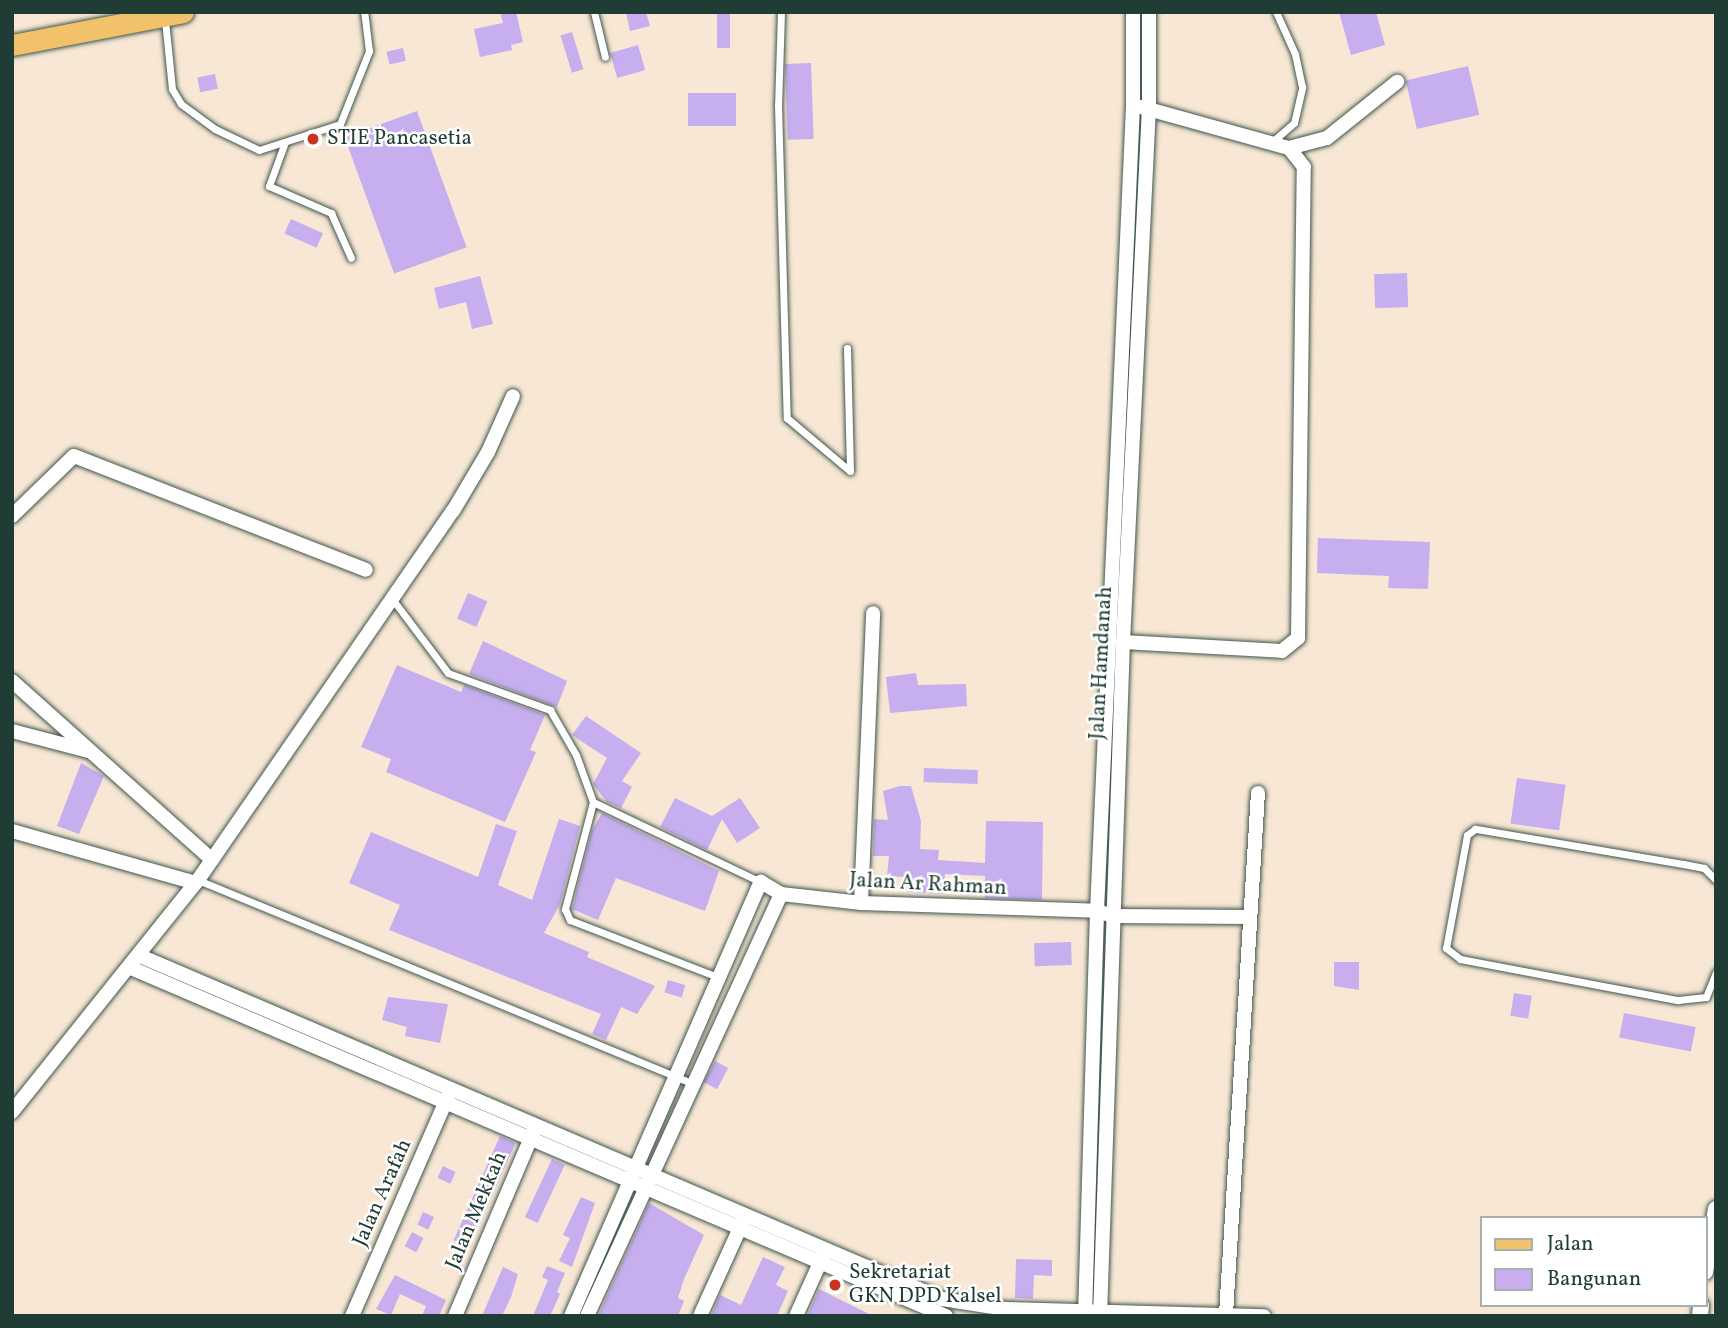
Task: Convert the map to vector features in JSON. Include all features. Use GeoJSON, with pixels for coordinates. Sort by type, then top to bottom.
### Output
{"type":"FeatureCollection","features":[{"type":"Feature","properties":{"kind":"main road"},"geometry":{"type":"LineString","coordinates":[[12,45],[174,14]]}},
{"type":"Feature","properties":{"kind":"street","name":"Jalan Hamdanah"},"geometry":{"type":"LineString","coordinates":[[1085,1313],[1097,911],[1133,107],[1133,12]]}},
{"type":"Feature","properties":{"kind":"street","name":"Jalan Hamdanah"},"geometry":{"type":"LineString","coordinates":[[1100,1313],[1123,642],[1149,107],[1149,12]]}},
{"type":"Feature","properties":{"kind":"street"},"geometry":{"type":"LineString","coordinates":[[1289,148],[1328,138],[1397,82]]}},
{"type":"Feature","properties":{"kind":"street"},"geometry":{"type":"LineString","coordinates":[[1123,642],[1282,651],[1298,638],[1304,167],[1289,148],[1272,142],[1149,107],[1133,107]]}},
{"type":"Feature","properties":{"kind":"street"},"geometry":{"type":"LineString","coordinates":[[12,1112],[141,956],[212,860],[453,511],[488,452],[513,396]]}},
{"type":"Feature","properties":{"kind":"street"},"geometry":{"type":"LineString","coordinates":[[12,516],[74,456],[366,570]]}},
{"type":"Feature","properties":{"kind":"street"},"geometry":{"type":"LineString","coordinates":[[861,903],[873,613]]}},
{"type":"Feature","properties":{"kind":"street"},"geometry":{"type":"LineString","coordinates":[[12,681],[212,860]]}},
{"type":"Feature","properties":{"kind":"street"},"geometry":{"type":"LineString","coordinates":[[12,731],[92,752]]}},
{"type":"Feature","properties":{"kind":"street"},"geometry":{"type":"LineString","coordinates":[[1226,1314],[1258,793]]}},
{"type":"Feature","properties":{"kind":"street"},"geometry":{"type":"LineString","coordinates":[[12,831],[197,881]]}},
{"type":"Feature","properties":{"kind":"street"},"geometry":{"type":"LineString","coordinates":[[571,1316],[673,1076],[761,882]]}},
{"type":"Feature","properties":{"kind":"street","name":"Jalan Ar Rahman"},"geometry":{"type":"LineString","coordinates":[[761,882],[781,894],[861,903],[1097,911],[1113,916],[1250,917]]}},
{"type":"Feature","properties":{"kind":"street"},"geometry":{"type":"LineString","coordinates":[[587,1316],[781,894]]}},
{"type":"Feature","properties":{"kind":"street"},"geometry":{"type":"LineString","coordinates":[[141,956],[452,1086],[942,1299],[1006,1309],[1264,1316]]}},
{"type":"Feature","properties":{"kind":"street"},"geometry":{"type":"LineString","coordinates":[[131,968],[819,1265],[946,1316]]}},
{"type":"Feature","properties":{"kind":"street"},"geometry":{"type":"LineString","coordinates":[[699,1019],[721,1024]]}},
{"type":"Feature","properties":{"kind":"street","name":"Jalan Arafah"},"geometry":{"type":"LineString","coordinates":[[352,1316],[452,1086]]}},
{"type":"Feature","properties":{"kind":"street","name":"Jalan Mekkah"},"geometry":{"type":"LineString","coordinates":[[455,1316],[537,1123]]}},
{"type":"Feature","properties":{"kind":"street"},"geometry":{"type":"LineString","coordinates":[[1707,1261],[1716,1209]]}},
{"type":"Feature","properties":{"kind":"street"},"geometry":{"type":"LineString","coordinates":[[700,1316],[746,1214]]}},
{"type":"Feature","properties":{"kind":"street"},"geometry":{"type":"LineString","coordinates":[[796,1316],[825,1250]]}},
{"type":"Feature","properties":{"kind":"lane"},"geometry":{"type":"LineString","coordinates":[[174,14],[172,89],[181,104],[215,130],[259,150],[340,124],[369,51],[363,12]]}},
{"type":"Feature","properties":{"kind":"lane"},"geometry":{"type":"LineString","coordinates":[[594,12],[605,57]]}},
{"type":"Feature","properties":{"kind":"lane"},"geometry":{"type":"LineString","coordinates":[[781,12],[778,105],[787,418],[850,471],[847,348]]}},
{"type":"Feature","properties":{"kind":"lane"},"geometry":{"type":"LineString","coordinates":[[1272,142],[1293,123],[1302,87],[1295,54],[1276,12]]}},
{"type":"Feature","properties":{"kind":"lane"},"geometry":{"type":"LineString","coordinates":[[285,142],[268,186],[331,213],[351,258]]}},
{"type":"Feature","properties":{"kind":"lane"},"geometry":{"type":"LineString","coordinates":[[393,600],[448,673],[550,710],[576,755],[593,803],[565,909],[570,920],[718,977]]}},
{"type":"Feature","properties":{"kind":"lane"},"geometry":{"type":"LineString","coordinates":[[593,803],[761,882]]}},
{"type":"Feature","properties":{"kind":"lane"},"geometry":{"type":"LineString","coordinates":[[1716,880],[1703,868],[1475,829],[1467,835],[1446,948],[1460,959],[1678,1000],[1706,997],[1716,972]]}},
{"type":"Feature","properties":{"kind":"lane"},"geometry":{"type":"LineString","coordinates":[[197,881],[694,1084]]}},
{"type":"Feature","properties":{"kind":"building"},"geometry":{"type":"Polygon","coordinates":[[[500,12],[516,12],[523,42],[511,45],[512,50],[480,57],[474,29],[503,23],[500,12]]]}},
{"type":"Feature","properties":{"kind":"building"},"geometry":{"type":"Polygon","coordinates":[[[626,12],[646,12],[650,26],[630,31],[626,12]]]}},
{"type":"Feature","properties":{"kind":"building"},"geometry":{"type":"Polygon","coordinates":[[[717,12],[730,12],[730,48],[717,48],[717,12]]]}},
{"type":"Feature","properties":{"kind":"building"},"geometry":{"type":"Polygon","coordinates":[[[1339,12],[1376,12],[1385,45],[1351,55],[1339,12]]]}},
{"type":"Feature","properties":{"kind":"building"},"geometry":{"type":"Polygon","coordinates":[[[572,32],[583,69],[572,73],[561,36],[572,32]]]}},
{"type":"Feature","properties":{"kind":"building"},"geometry":{"type":"Polygon","coordinates":[[[638,45],[645,70],[617,78],[610,53],[638,45]]]}},
{"type":"Feature","properties":{"kind":"building"},"geometry":{"type":"Polygon","coordinates":[[[403,48],[406,61],[389,64],[386,52],[403,48]]]}},
{"type":"Feature","properties":{"kind":"building"},"geometry":{"type":"Polygon","coordinates":[[[811,63],[814,139],[788,140],[785,64],[811,63]]]}},
{"type":"Feature","properties":{"kind":"building"},"geometry":{"type":"Polygon","coordinates":[[[1468,66],[1479,115],[1417,129],[1406,80],[1468,66]]]}},
{"type":"Feature","properties":{"kind":"building"},"geometry":{"type":"Polygon","coordinates":[[[215,74],[218,89],[200,92],[197,77],[215,74]]]}},
{"type":"Feature","properties":{"kind":"building"},"geometry":{"type":"Polygon","coordinates":[[[688,93],[736,93],[736,126],[688,126],[688,93]]]}},
{"type":"Feature","properties":{"kind":"building"},"geometry":{"type":"Polygon","coordinates":[[[417,111],[467,247],[394,274],[345,137],[417,111]]]}},
{"type":"Feature","properties":{"kind":"building"},"geometry":{"type":"Polygon","coordinates":[[[291,219],[323,233],[316,248],[284,234],[291,219]]]}},
{"type":"Feature","properties":{"kind":"building"},"geometry":{"type":"Polygon","coordinates":[[[1407,273],[1408,307],[1375,308],[1374,274],[1407,273]]]}},
{"type":"Feature","properties":{"kind":"building"},"geometry":{"type":"Polygon","coordinates":[[[480,276],[493,324],[472,329],[466,302],[439,309],[434,288],[480,276]]]}},
{"type":"Feature","properties":{"kind":"building"},"geometry":{"type":"Polygon","coordinates":[[[1318,538],[1430,542],[1428,589],[1388,588],[1389,576],[1317,573],[1318,538]]]}},
{"type":"Feature","properties":{"kind":"building"},"geometry":{"type":"Polygon","coordinates":[[[468,593],[487,601],[476,627],[457,619],[468,593]]]}},
{"type":"Feature","properties":{"kind":"building"},"geometry":{"type":"Polygon","coordinates":[[[483,641],[567,681],[557,707],[469,674],[483,641]]]}},
{"type":"Feature","properties":{"kind":"building"},"geometry":{"type":"Polygon","coordinates":[[[397,665],[461,692],[464,685],[545,715],[530,750],[536,752],[505,822],[386,772],[391,759],[361,747],[397,665]]]}},
{"type":"Feature","properties":{"kind":"building"},"geometry":{"type":"Polygon","coordinates":[[[916,673],[918,685],[966,684],[967,706],[890,713],[886,677],[916,673]]]}},
{"type":"Feature","properties":{"kind":"building"},"geometry":{"type":"Polygon","coordinates":[[[586,716],[641,753],[622,781],[632,787],[621,808],[607,802],[593,784],[607,758],[572,735],[586,716]]]}},
{"type":"Feature","properties":{"kind":"building"},"geometry":{"type":"Polygon","coordinates":[[[81,763],[104,776],[79,834],[57,826],[81,763]]]}},
{"type":"Feature","properties":{"kind":"building"},"geometry":{"type":"Polygon","coordinates":[[[924,768],[978,770],[977,784],[924,782],[924,768]]]}},
{"type":"Feature","properties":{"kind":"building"},"geometry":{"type":"Polygon","coordinates":[[[1517,778],[1566,785],[1559,830],[1511,824],[1517,778]]]}},
{"type":"Feature","properties":{"kind":"building"},"geometry":{"type":"Polygon","coordinates":[[[911,786],[921,821],[920,849],[939,850],[938,860],[985,863],[986,821],[1043,822],[1042,900],[985,898],[985,876],[945,874],[943,894],[906,892],[906,877],[887,876],[889,856],[873,856],[874,819],[888,820],[883,791],[911,786]]]}},
{"type":"Feature","properties":{"kind":"building"},"geometry":{"type":"Polygon","coordinates":[[[675,798],[712,816],[740,798],[760,828],[737,843],[722,819],[707,850],[660,827],[675,798]]]}},
{"type":"Feature","properties":{"kind":"building"},"geometry":{"type":"Polygon","coordinates":[[[602,813],[719,871],[705,911],[616,878],[598,920],[572,909],[592,830],[602,813]]]}},
{"type":"Feature","properties":{"kind":"building"},"geometry":{"type":"Polygon","coordinates":[[[559,819],[580,826],[560,904],[544,933],[589,952],[587,957],[655,986],[637,1014],[621,1007],[606,1040],[592,1034],[601,1014],[389,930],[400,905],[349,883],[371,832],[478,877],[496,824],[517,831],[498,885],[532,900],[559,819]]]}},
{"type":"Feature","properties":{"kind":"building"},"geometry":{"type":"Polygon","coordinates":[[[1071,942],[1072,965],[1035,966],[1034,943],[1071,942]]]}},
{"type":"Feature","properties":{"kind":"building"},"geometry":{"type":"Polygon","coordinates":[[[1334,962],[1359,962],[1359,990],[1334,986],[1334,962]]]}},
{"type":"Feature","properties":{"kind":"building"},"geometry":{"type":"Polygon","coordinates":[[[668,980],[685,985],[682,997],[664,992],[668,980]]]}},
{"type":"Feature","properties":{"kind":"building"},"geometry":{"type":"Polygon","coordinates":[[[1514,993],[1532,996],[1528,1019],[1510,1016],[1514,993]]]}},
{"type":"Feature","properties":{"kind":"building"},"geometry":{"type":"Polygon","coordinates":[[[388,997],[448,1004],[440,1043],[405,1036],[407,1027],[382,1020],[388,997]]]}},
{"type":"Feature","properties":{"kind":"building"},"geometry":{"type":"Polygon","coordinates":[[[1624,1013],[1696,1027],[1691,1051],[1619,1038],[1624,1013]]]}},
{"type":"Feature","properties":{"kind":"building"},"geometry":{"type":"Polygon","coordinates":[[[715,1061],[728,1068],[717,1089],[704,1082],[715,1061]]]}},
{"type":"Feature","properties":{"kind":"building"},"geometry":{"type":"Polygon","coordinates":[[[500,1136],[516,1143],[469,1247],[454,1240],[500,1136]]]}},
{"type":"Feature","properties":{"kind":"building"},"geometry":{"type":"Polygon","coordinates":[[[552,1159],[565,1165],[538,1223],[525,1217],[552,1159]]]}},
{"type":"Feature","properties":{"kind":"building"},"geometry":{"type":"Polygon","coordinates":[[[443,1166],[456,1172],[450,1184],[438,1178],[443,1166]]]}},
{"type":"Feature","properties":{"kind":"building"},"geometry":{"type":"Polygon","coordinates":[[[581,1197],[595,1203],[572,1267],[559,1261],[570,1238],[563,1235],[581,1197]]]}},
{"type":"Feature","properties":{"kind":"building"},"geometry":{"type":"Polygon","coordinates":[[[649,1203],[704,1235],[684,1279],[678,1298],[684,1301],[678,1316],[598,1316],[649,1203]]]}},
{"type":"Feature","properties":{"kind":"building"},"geometry":{"type":"Polygon","coordinates":[[[423,1212],[434,1217],[428,1230],[417,1225],[423,1212]]]}},
{"type":"Feature","properties":{"kind":"building"},"geometry":{"type":"Polygon","coordinates":[[[412,1232],[424,1238],[416,1252],[405,1246],[412,1232]]]}},
{"type":"Feature","properties":{"kind":"building"},"geometry":{"type":"Polygon","coordinates":[[[763,1257],[785,1267],[776,1285],[788,1291],[777,1316],[711,1316],[720,1295],[741,1305],[763,1257]]]}},
{"type":"Feature","properties":{"kind":"building"},"geometry":{"type":"Polygon","coordinates":[[[1016,1259],[1052,1260],[1052,1276],[1034,1275],[1033,1299],[1015,1298],[1016,1259]]]}},
{"type":"Feature","properties":{"kind":"building"},"geometry":{"type":"Polygon","coordinates":[[[547,1266],[565,1273],[557,1292],[560,1294],[550,1316],[533,1316],[548,1280],[542,1277],[547,1266]]]}},
{"type":"Feature","properties":{"kind":"building"},"geometry":{"type":"Polygon","coordinates":[[[503,1267],[518,1274],[511,1297],[502,1316],[482,1316],[503,1267]]]}},
{"type":"Feature","properties":{"kind":"building"},"geometry":{"type":"Polygon","coordinates":[[[395,1275],[446,1300],[439,1316],[422,1316],[426,1306],[400,1294],[391,1315],[376,1309],[395,1275]]]}},
{"type":"Feature","properties":{"kind":"building"},"geometry":{"type":"Polygon","coordinates":[[[819,1289],[873,1316],[807,1316],[819,1289]]]}},
{"type":"Feature","properties":{"kind":"place","name":"STIE Pancasetia"},"geometry":{"type":"Point","coordinates":[313,139]}},
{"type":"Feature","properties":{"kind":"place","name":"Sekretariat GKN DPD Kalsel"},"geometry":{"type":"Point","coordinates":[835,1285]}}]}
